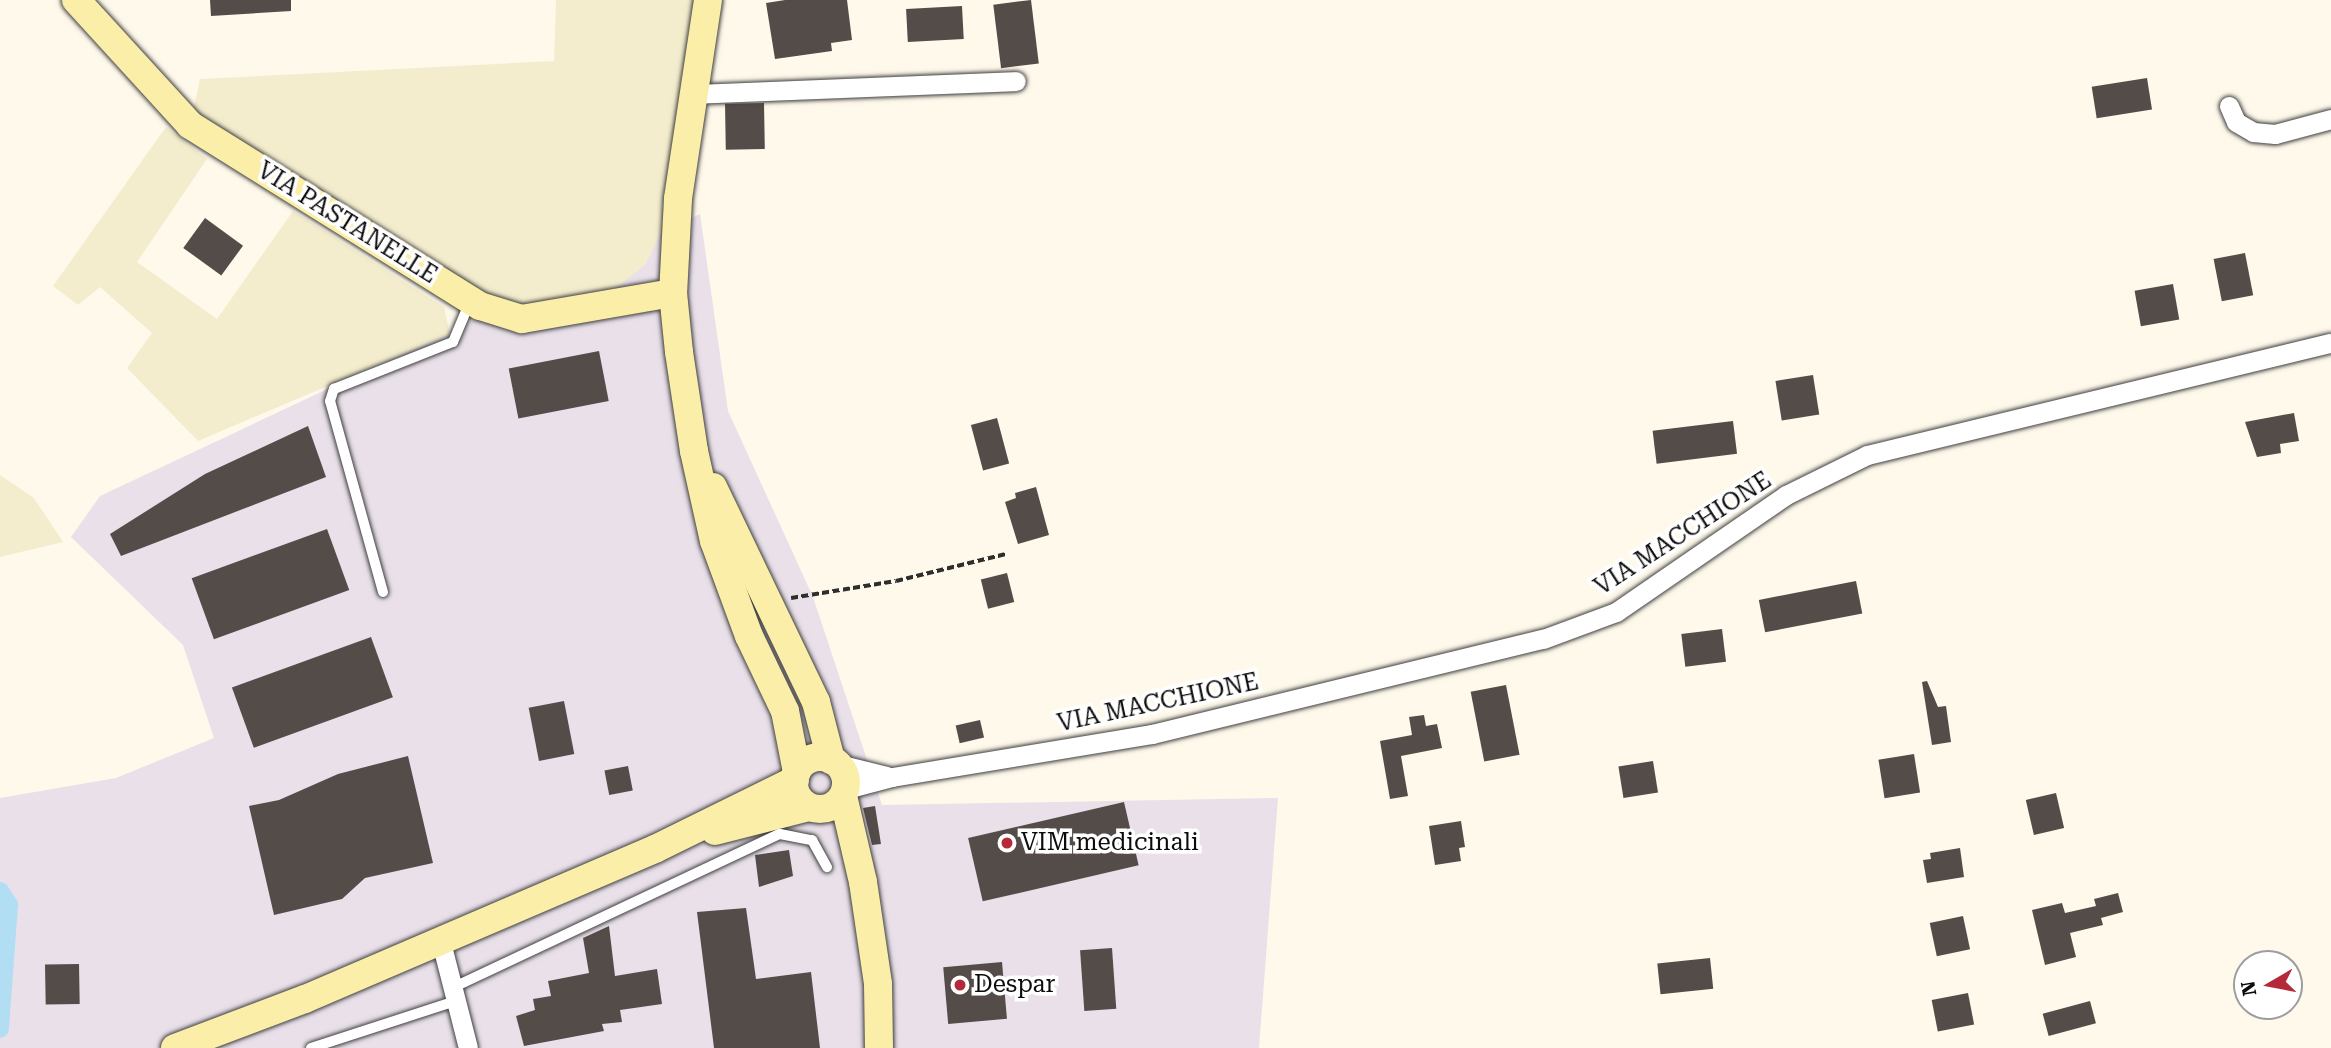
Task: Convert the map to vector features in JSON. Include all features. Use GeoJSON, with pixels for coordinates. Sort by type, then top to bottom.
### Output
{"type":"FeatureCollection","features":[{"type":"Feature","properties":{"kind":"street","name":"VIA PASTANELLE"},"geometry":{"type":"LineString","coordinates":[[76,0],[190,125],[470,300],[522,319],[673,293]]}},
{"type":"Feature","properties":{"kind":"street"},"geometry":{"type":"LineString","coordinates":[[708,0],[678,199],[673,293],[694,451],[714,541],[749,636],[785,711],[797,796],[814,808],[840,835],[863,882]]}},
{"type":"Feature","properties":{"kind":"street"},"geometry":{"type":"LineString","coordinates":[[693,94],[1016,81]]}},
{"type":"Feature","properties":{"kind":"street"},"geometry":{"type":"LineString","coordinates":[[2229,106],[2236,122],[2253,132],[2275,134],[2331,119]]}},
{"type":"Feature","properties":{"kind":"street","name":"VIA MACCHIONE"},"geometry":{"type":"LineString","coordinates":[[839,777],[892,777],[1153,734],[1543,639],[1616,612],[1786,495],[1867,455],[2331,343]]}},
{"type":"Feature","properties":{"kind":"street"},"geometry":{"type":"LineString","coordinates":[[694,451],[772,604],[816,702],[839,777],[863,882],[878,984],[879,1048]]}},
{"type":"Feature","properties":{"kind":"street"},"geometry":{"type":"LineString","coordinates":[[175,1048],[441,942],[655,849],[796,776],[808,761],[839,777]]}},
{"type":"Feature","properties":{"kind":"street"},"geometry":{"type":"LineString","coordinates":[[655,849],[814,808],[833,806],[839,777]]}},
{"type":"Feature","properties":{"kind":"street"},"geometry":{"type":"LineString","coordinates":[[441,942],[468,1048]]}},
{"type":"Feature","properties":{"kind":"lane"},"geometry":{"type":"LineString","coordinates":[[383,592],[330,401],[334,388],[453,342],[470,300]]}},
{"type":"Feature","properties":{"kind":"lane"},"geometry":{"type":"LineString","coordinates":[[311,1048],[454,994],[780,834],[812,840],[827,867]]}},
{"type":"Feature","properties":{"kind":"path"},"geometry":{"type":"LineString","coordinates":[[772,604],[896,581],[1006,554]]}},
{"type":"Feature","properties":{"kind":"shaded area"},"geometry":{"type":"Polygon","coordinates":[[[556,0],[708,0],[678,199],[645,265],[591,308],[522,319],[190,125],[200,79],[554,61],[556,0]]]}},
{"type":"Feature","properties":{"kind":"shaded area"},"geometry":{"type":"Polygon","coordinates":[[[166,127],[207,159],[137,262],[217,319],[293,211],[444,307],[450,334],[198,441],[127,368],[152,333],[100,287],[78,305],[53,286],[166,127]]]}},
{"type":"Feature","properties":{"kind":"shaded area"},"geometry":{"type":"Polygon","coordinates":[[[700,214],[728,411],[813,597],[882,805],[1278,798],[1259,1048],[0,1048],[0,798],[116,778],[214,738],[183,645],[71,537],[100,496],[700,214]]]}},
{"type":"Feature","properties":{"kind":"shaded area"},"geometry":{"type":"Polygon","coordinates":[[[0,475],[34,498],[63,542],[0,557],[0,475]]]}},
{"type":"Feature","properties":{"kind":"building"},"geometry":{"type":"Polygon","coordinates":[[[210,0],[291,0],[291,11],[211,16],[210,0]]]}},
{"type":"Feature","properties":{"kind":"building"},"geometry":{"type":"Polygon","coordinates":[[[785,0],[847,0],[852,40],[831,43],[832,51],[775,59],[766,3],[785,0]]]}},
{"type":"Feature","properties":{"kind":"building"},"geometry":{"type":"Polygon","coordinates":[[[1031,0],[1039,64],[1001,68],[993,5],[1031,0]]]}},
{"type":"Feature","properties":{"kind":"building"},"geometry":{"type":"Polygon","coordinates":[[[962,6],[964,39],[908,42],[906,9],[962,6]]]}},
{"type":"Feature","properties":{"kind":"building"},"geometry":{"type":"Polygon","coordinates":[[[2147,78],[2152,110],[2097,118],[2092,87],[2147,78]]]}},
{"type":"Feature","properties":{"kind":"building"},"geometry":{"type":"Polygon","coordinates":[[[764,103],[765,149],[726,150],[725,104],[764,103]]]}},
{"type":"Feature","properties":{"kind":"building"},"geometry":{"type":"Polygon","coordinates":[[[205,218],[243,246],[221,276],[183,248],[205,218]]]}},
{"type":"Feature","properties":{"kind":"building"},"geometry":{"type":"Polygon","coordinates":[[[2245,253],[2253,295],[2222,301],[2214,259],[2245,253]]]}},
{"type":"Feature","properties":{"kind":"building"},"geometry":{"type":"Polygon","coordinates":[[[2173,284],[2179,319],[2141,326],[2135,291],[2173,284]]]}},
{"type":"Feature","properties":{"kind":"building"},"geometry":{"type":"Polygon","coordinates":[[[599,351],[609,401],[518,419],[509,369],[599,351]]]}},
{"type":"Feature","properties":{"kind":"building"},"geometry":{"type":"Polygon","coordinates":[[[1813,375],[1819,415],[1782,420],[1775,381],[1813,375]]]}},
{"type":"Feature","properties":{"kind":"building"},"geometry":{"type":"Polygon","coordinates":[[[2294,413],[2299,441],[2280,444],[2281,453],[2257,457],[2245,422],[2294,413]]]}},
{"type":"Feature","properties":{"kind":"building"},"geometry":{"type":"Polygon","coordinates":[[[997,418],[1009,463],[983,470],[971,425],[997,418]]]}},
{"type":"Feature","properties":{"kind":"building"},"geometry":{"type":"Polygon","coordinates":[[[1733,421],[1737,454],[1657,464],[1653,431],[1733,421]]]}},
{"type":"Feature","properties":{"kind":"building"},"geometry":{"type":"Polygon","coordinates":[[[308,426],[326,477],[121,556],[110,534],[205,474],[308,426]]]}},
{"type":"Feature","properties":{"kind":"building"},"geometry":{"type":"Polygon","coordinates":[[[1036,487],[1049,535],[1018,544],[1005,502],[1016,498],[1015,493],[1036,487]]]}},
{"type":"Feature","properties":{"kind":"building"},"geometry":{"type":"Polygon","coordinates":[[[327,529],[349,590],[214,639],[192,578],[327,529]]]}},
{"type":"Feature","properties":{"kind":"building"},"geometry":{"type":"Polygon","coordinates":[[[1007,573],[1014,602],[988,609],[981,580],[1007,573]]]}},
{"type":"Feature","properties":{"kind":"building"},"geometry":{"type":"Polygon","coordinates":[[[1856,581],[1862,613],[1765,632],[1759,600],[1856,581]]]}},
{"type":"Feature","properties":{"kind":"building"},"geometry":{"type":"Polygon","coordinates":[[[1722,629],[1726,662],[1685,667],[1681,634],[1722,629]]]}},
{"type":"Feature","properties":{"kind":"building"},"geometry":{"type":"Polygon","coordinates":[[[371,637],[393,697],[254,748],[232,688],[371,637]]]}},
{"type":"Feature","properties":{"kind":"building"},"geometry":{"type":"Polygon","coordinates":[[[1927,681],[1938,707],[1946,706],[1951,742],[1932,745],[1922,682],[1927,681]]]}},
{"type":"Feature","properties":{"kind":"building"},"geometry":{"type":"Polygon","coordinates":[[[1506,685],[1520,755],[1484,762],[1471,692],[1506,685]]]}},
{"type":"Feature","properties":{"kind":"building"},"geometry":{"type":"Polygon","coordinates":[[[564,701],[574,754],[539,761],[529,708],[564,701]]]}},
{"type":"Feature","properties":{"kind":"building"},"geometry":{"type":"Polygon","coordinates":[[[1424,715],[1426,726],[1437,724],[1442,748],[1401,756],[1408,796],[1390,799],[1380,741],[1412,735],[1409,717],[1424,715]]]}},
{"type":"Feature","properties":{"kind":"building"},"geometry":{"type":"Polygon","coordinates":[[[980,720],[984,738],[960,743],[956,726],[980,720]]]}},
{"type":"Feature","properties":{"kind":"building"},"geometry":{"type":"Polygon","coordinates":[[[1914,754],[1920,793],[1885,798],[1878,760],[1914,754]]]}},
{"type":"Feature","properties":{"kind":"building"},"geometry":{"type":"Polygon","coordinates":[[[408,756],[433,863],[365,878],[342,899],[274,915],[249,806],[279,800],[338,774],[408,756]]]}},
{"type":"Feature","properties":{"kind":"building"},"geometry":{"type":"Polygon","coordinates":[[[1653,761],[1658,793],[1623,798],[1618,766],[1653,761]]]}},
{"type":"Feature","properties":{"kind":"building"},"geometry":{"type":"Polygon","coordinates":[[[628,766],[633,791],[609,795],[604,771],[628,766]]]}},
{"type":"Feature","properties":{"kind":"building"},"geometry":{"type":"Polygon","coordinates":[[[2056,793],[2064,828],[2034,835],[2026,800],[2056,793]]]}},
{"type":"Feature","properties":{"kind":"building"},"geometry":{"type":"Polygon","coordinates":[[[1124,802],[1139,865],[983,901],[968,838],[1124,802]]]}},
{"type":"Feature","properties":{"kind":"building"},"geometry":{"type":"Polygon","coordinates":[[[875,806],[881,844],[872,845],[863,808],[875,806]]]}},
{"type":"Feature","properties":{"kind":"building"},"geometry":{"type":"Polygon","coordinates":[[[1461,821],[1465,847],[1459,848],[1461,861],[1435,865],[1429,826],[1461,821]]]}},
{"type":"Feature","properties":{"kind":"building"},"geometry":{"type":"Polygon","coordinates":[[[1960,848],[1964,877],[1927,883],[1923,860],[1931,859],[1930,853],[1960,848]]]}},
{"type":"Feature","properties":{"kind":"building"},"geometry":{"type":"Polygon","coordinates":[[[789,850],[793,876],[759,887],[755,855],[789,850]]]}},
{"type":"Feature","properties":{"kind":"building"},"geometry":{"type":"Polygon","coordinates":[[[2118,893],[2123,912],[2101,918],[2103,925],[2070,933],[2076,957],[2045,965],[2032,910],[2062,903],[2065,913],[2096,906],[2094,899],[2118,893]]]}},
{"type":"Feature","properties":{"kind":"building"},"geometry":{"type":"Polygon","coordinates":[[[746,908],[756,979],[811,972],[820,1048],[714,1048],[697,912],[746,908]]]}},
{"type":"Feature","properties":{"kind":"building"},"geometry":{"type":"Polygon","coordinates":[[[1963,916],[1970,949],[1937,956],[1930,923],[1963,916]]]}},
{"type":"Feature","properties":{"kind":"building"},"geometry":{"type":"Polygon","coordinates":[[[609,926],[615,976],[657,969],[662,1004],[620,1010],[622,1022],[602,1024],[604,1031],[524,1046],[516,1016],[535,1010],[533,999],[551,996],[548,981],[589,973],[583,938],[609,926]]]}},
{"type":"Feature","properties":{"kind":"building"},"geometry":{"type":"Polygon","coordinates":[[[1112,948],[1116,1009],[1084,1011],[1080,950],[1112,948]]]}},
{"type":"Feature","properties":{"kind":"building"},"geometry":{"type":"Polygon","coordinates":[[[1710,958],[1713,989],[1661,994],[1657,964],[1710,958]]]}},
{"type":"Feature","properties":{"kind":"building"},"geometry":{"type":"Polygon","coordinates":[[[1002,962],[1007,1019],[948,1024],[943,967],[1002,962]]]}},
{"type":"Feature","properties":{"kind":"building"},"geometry":{"type":"Polygon","coordinates":[[[79,964],[80,1004],[46,1005],[45,965],[79,964]]]}},
{"type":"Feature","properties":{"kind":"building"},"geometry":{"type":"Polygon","coordinates":[[[1968,993],[1974,1024],[1938,1031],[1932,1000],[1968,993]]]}},
{"type":"Feature","properties":{"kind":"building"},"geometry":{"type":"Polygon","coordinates":[[[2090,1001],[2096,1023],[2049,1036],[2043,1014],[2090,1001]]]}},
{"type":"Feature","properties":{"kind":"waterway"},"geometry":{"type":"LineString","coordinates":[[0,891],[9,905],[0,1029]]}},
{"type":"Feature","properties":{"kind":"place","name":"VIM medicinali"},"geometry":{"type":"Point","coordinates":[1007,843]}},
{"type":"Feature","properties":{"kind":"place","name":"Despar"},"geometry":{"type":"Point","coordinates":[960,985]}}]}
